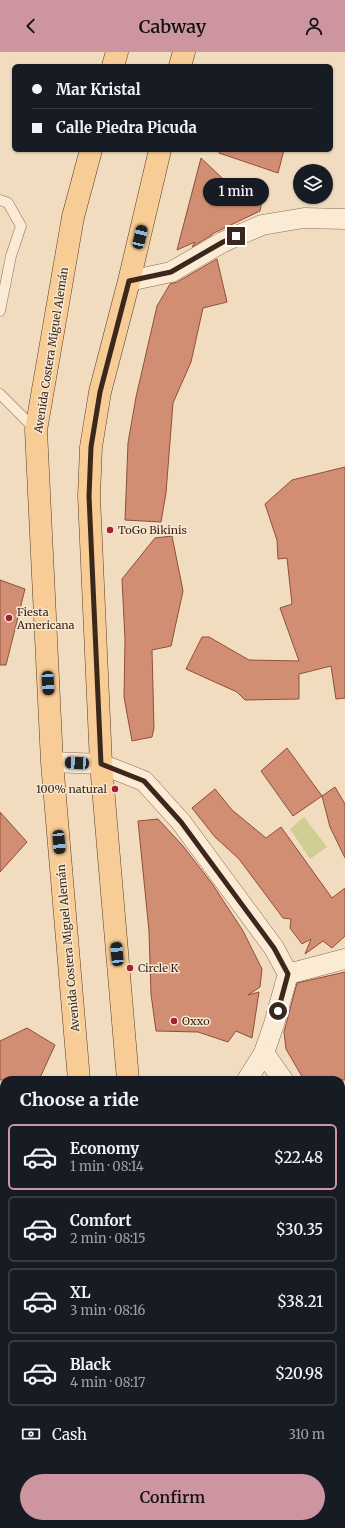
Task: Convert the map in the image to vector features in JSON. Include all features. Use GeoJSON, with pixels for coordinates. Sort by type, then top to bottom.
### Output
{"type":"FeatureCollection","features":[{"type":"Feature","properties":{"kind":"main road"},"geometry":{"type":"LineString","coordinates":[[114,64],[117,52]]}},
{"type":"Feature","properties":{"kind":"main road"},"geometry":{"type":"LineString","coordinates":[[181,64],[184,52]]}},
{"type":"Feature","properties":{"kind":"main road","name":"Avenida Costera Miguel Alemán"},"geometry":{"type":"LineString","coordinates":[[79,1076],[52,762],[36,430],[73,217],[90,152]]}},
{"type":"Feature","properties":{"kind":"main road"},"geometry":{"type":"LineString","coordinates":[[128,1076],[101,764],[89,496],[91,447],[100,392],[129,281],[160,152]]}},
{"type":"Feature","properties":{"kind":"street"},"geometry":{"type":"LineString","coordinates":[[129,281],[171,272],[223,242],[262,225],[304,218],[345,219]]}},
{"type":"Feature","properties":{"kind":"street"},"geometry":{"type":"LineString","coordinates":[[52,762],[101,764],[144,781],[181,822],[274,948],[288,974],[264,1053],[250,1076]]}},
{"type":"Feature","properties":{"kind":"street"},"geometry":{"type":"LineString","coordinates":[[288,974],[345,959]]}},
{"type":"Feature","properties":{"kind":"street"},"geometry":{"type":"LineString","coordinates":[[264,1053],[281,1076]]}},
{"type":"Feature","properties":{"kind":"lane"},"geometry":{"type":"LineString","coordinates":[[0,200],[8,203],[21,226],[11,256],[0,311]]}},
{"type":"Feature","properties":{"kind":"lane"},"geometry":{"type":"LineString","coordinates":[[0,394],[36,430]]}},
{"type":"Feature","properties":{"kind":"shaded area"},"geometry":{"type":"Polygon","coordinates":[[[304,817],[327,847],[310,859],[290,829],[304,817]]]}},
{"type":"Feature","properties":{"kind":"building"},"geometry":{"type":"Polygon","coordinates":[[[219,152],[283,152],[278,173],[219,152]]]}},
{"type":"Feature","properties":{"kind":"building"},"geometry":{"type":"Polygon","coordinates":[[[201,158],[241,196],[263,195],[260,211],[212,234],[192,247],[195,242],[177,250],[201,158]]]}},
{"type":"Feature","properties":{"kind":"building"},"geometry":{"type":"Polygon","coordinates":[[[217,259],[227,302],[203,308],[191,362],[173,403],[166,493],[161,522],[125,520],[128,443],[136,397],[157,306],[170,284],[177,282],[217,259]]]}},
{"type":"Feature","properties":{"kind":"building"},"geometry":{"type":"Polygon","coordinates":[[[345,467],[345,698],[336,699],[331,666],[299,674],[299,699],[245,700],[237,692],[186,669],[202,637],[209,637],[249,660],[299,661],[280,608],[292,604],[287,558],[278,559],[277,540],[265,504],[292,480],[345,467]]]}},
{"type":"Feature","properties":{"kind":"building"},"geometry":{"type":"Polygon","coordinates":[[[172,536],[183,591],[171,646],[152,650],[154,728],[152,737],[132,741],[124,697],[125,640],[122,579],[155,538],[172,536]]]}},
{"type":"Feature","properties":{"kind":"building","name":"Fiesta Americana"},"geometry":{"type":"Polygon","coordinates":[[[0,580],[25,589],[6,665],[0,665],[0,580]]]}},
{"type":"Feature","properties":{"kind":"building"},"geometry":{"type":"Polygon","coordinates":[[[287,748],[322,796],[293,816],[261,771],[287,748]]]}},
{"type":"Feature","properties":{"kind":"building"},"geometry":{"type":"Polygon","coordinates":[[[335,787],[345,804],[345,858],[330,827],[322,796],[335,787]]]}},
{"type":"Feature","properties":{"kind":"building"},"geometry":{"type":"Polygon","coordinates":[[[215,789],[232,810],[266,838],[281,827],[332,898],[345,888],[345,936],[332,948],[323,941],[305,954],[311,939],[302,944],[290,928],[291,919],[283,918],[239,859],[215,837],[192,808],[215,789]]]}},
{"type":"Feature","properties":{"kind":"building"},"geometry":{"type":"Polygon","coordinates":[[[0,812],[27,842],[0,872],[0,812]]]}},
{"type":"Feature","properties":{"kind":"building"},"geometry":{"type":"Polygon","coordinates":[[[158,819],[183,846],[213,885],[243,931],[262,969],[260,987],[248,995],[259,992],[252,1038],[236,1031],[228,1042],[198,1032],[156,1031],[151,994],[149,931],[138,821],[158,819]]]}},
{"type":"Feature","properties":{"kind":"building"},"geometry":{"type":"Polygon","coordinates":[[[345,972],[345,1076],[302,1076],[286,1049],[284,1032],[297,983],[345,972]]]}},
{"type":"Feature","properties":{"kind":"building"},"geometry":{"type":"Polygon","coordinates":[[[27,1028],[55,1045],[41,1076],[0,1076],[0,1041],[27,1028]]]}},
{"type":"Feature","properties":{"kind":"place","name":"ToGo Bikinis"},"geometry":{"type":"Point","coordinates":[110,530]}},
{"type":"Feature","properties":{"kind":"place","name":"Fiesta Americana"},"geometry":{"type":"Point","coordinates":[9,618]}},
{"type":"Feature","properties":{"kind":"place","name":"100% natural"},"geometry":{"type":"Point","coordinates":[115,789]}},
{"type":"Feature","properties":{"kind":"place","name":"Circle K"},"geometry":{"type":"Point","coordinates":[130,968]}},
{"type":"Feature","properties":{"kind":"place","name":"Oxxo"},"geometry":{"type":"Point","coordinates":[174,1021]}},
{"type":"Feature","properties":{"kind":"route"},"geometry":{"type":"LineString","coordinates":[[236,236],[171,272],[129,281],[100,392],[91,447],[89,496],[101,764],[144,781],[181,822],[274,948],[288,974],[278,1011]]}}]}
